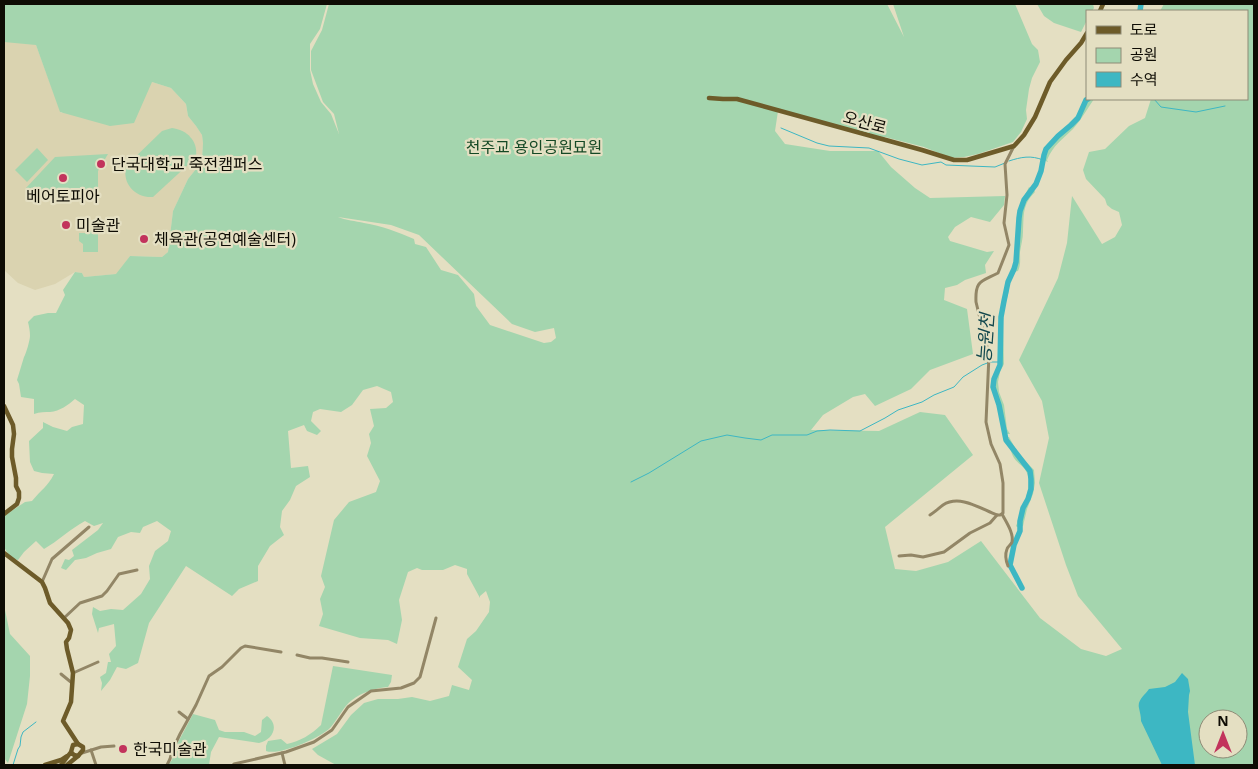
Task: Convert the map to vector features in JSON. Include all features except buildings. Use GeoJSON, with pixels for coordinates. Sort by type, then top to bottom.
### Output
{"type":"FeatureCollection","features":[{"type":"Feature","properties":{"kind":"street"},"geometry":{"type":"LineString","coordinates":[[1008,566],[1005,560],[1006,550],[1012,541],[1012,536],[1002,514],[1003,482],[1000,464],[991,444],[986,422],[989,355],[976,302],[976,289],[980,282],[998,273],[1009,245],[1004,223],[1007,195],[1006,162],[1014,146],[1023,137],[1035,117],[1050,82],[1086,35]]}},
{"type":"Feature","properties":{"kind":"street","name":"오산로"},"geometry":{"type":"LineString","coordinates":[[709,98],[737,99],[957,161],[967,160],[1014,146]]}},
{"type":"Feature","properties":{"kind":"street"},"geometry":{"type":"LineString","coordinates":[[4,406],[13,425],[12,457],[16,486],[19,492],[16,504],[4,514]]}},
{"type":"Feature","properties":{"kind":"street"},"geometry":{"type":"LineString","coordinates":[[930,515],[943,505],[954,502],[969,503],[997,515],[1002,514]]}},
{"type":"Feature","properties":{"kind":"street"},"geometry":{"type":"LineString","coordinates":[[900,556],[924,557],[944,552],[970,533],[990,523],[997,515]]}},
{"type":"Feature","properties":{"kind":"street"},"geometry":{"type":"LineString","coordinates":[[42,582],[52,559],[88,527]]}},
{"type":"Feature","properties":{"kind":"street"},"geometry":{"type":"LineString","coordinates":[[4,553],[42,582],[46,588],[50,603],[68,623],[71,630],[66,642],[73,673],[71,702],[63,721],[82,747],[80,754],[66,765]]}},
{"type":"Feature","properties":{"kind":"street"},"geometry":{"type":"LineString","coordinates":[[64,618],[80,603],[102,596],[120,574],[137,570]]}},
{"type":"Feature","properties":{"kind":"street"},"geometry":{"type":"LineString","coordinates":[[233,765],[282,753],[314,742],[332,730],[348,707],[371,691],[401,688],[414,683],[420,676],[436,618]]}},
{"type":"Feature","properties":{"kind":"street"},"geometry":{"type":"LineString","coordinates":[[167,765],[209,676],[245,646],[281,652]]}},
{"type":"Feature","properties":{"kind":"street"},"geometry":{"type":"LineString","coordinates":[[297,655],[348,662]]}},
{"type":"Feature","properties":{"kind":"street"},"geometry":{"type":"LineString","coordinates":[[73,673],[98,662]]}},
{"type":"Feature","properties":{"kind":"street"},"geometry":{"type":"LineString","coordinates":[[61,674],[72,683]]}},
{"type":"Feature","properties":{"kind":"street"},"geometry":{"type":"LineString","coordinates":[[180,712],[188,719]]}},
{"type":"Feature","properties":{"kind":"street"},"geometry":{"type":"LineString","coordinates":[[61,765],[70,753],[73,745],[78,744]]}},
{"type":"Feature","properties":{"kind":"street"},"geometry":{"type":"LineString","coordinates":[[70,753],[74,755],[101,746],[114,746]]}},
{"type":"Feature","properties":{"kind":"street"},"geometry":{"type":"LineString","coordinates":[[91,750],[96,765]]}},
{"type":"Feature","properties":{"kind":"street"},"geometry":{"type":"LineString","coordinates":[[45,765],[61,760],[70,753]]}},
{"type":"Feature","properties":{"kind":"street"},"geometry":{"type":"LineString","coordinates":[[282,753],[284,765]]}},
{"type":"Feature","properties":{"kind":"shaded area","name":"단국대학교 죽전캠퍼스"},"geometry":{"type":"Polygon","coordinates":[[[4,32],[36,45],[61,113],[152,82],[171,88],[186,104],[188,116],[202,135],[202,159],[188,179],[173,211],[168,252],[162,257],[130,256],[117,274],[84,277],[82,273],[75,272],[55,284],[35,290],[18,283],[4,270],[4,32]]]}},
{"type":"Feature","properties":{"kind":"green space","name":"천주교 용인공원묘원"},"geometry":{"type":"Polygon","coordinates":[[[4,4],[327,4],[320,29],[310,44],[310,70],[313,84],[321,102],[331,114],[339,134],[334,114],[323,102],[311,70],[311,51],[322,30],[329,4],[887,4],[904,37],[893,4],[1015,4],[1032,44],[1038,50],[1040,62],[1029,89],[1026,110],[1027,119],[1021,132],[1013,142],[978,154],[951,158],[924,147],[885,137],[883,140],[778,111],[775,131],[785,144],[830,151],[878,151],[891,167],[915,188],[930,198],[1005,196],[1004,205],[990,222],[971,217],[955,227],[948,237],[950,241],[987,252],[994,251],[985,265],[986,273],[945,288],[944,300],[967,309],[973,354],[930,370],[911,389],[875,406],[865,394],[853,397],[823,415],[811,430],[879,431],[920,412],[945,415],[973,455],[885,527],[895,569],[916,571],[948,562],[981,541],[1040,618],[1081,649],[1106,656],[1122,649],[1078,596],[1066,565],[1039,483],[1049,438],[1042,401],[1019,360],[1058,278],[1067,243],[1072,196],[1102,244],[1115,237],[1122,225],[1119,212],[1107,205],[1105,199],[1086,179],[1083,170],[1089,152],[1105,149],[1129,126],[1145,118],[1151,100],[1248,100],[1248,10],[1161,10],[1164,4],[1254,4],[1254,765],[336,765],[318,755],[312,749],[337,734],[351,715],[364,703],[378,699],[412,697],[430,701],[449,696],[452,685],[469,690],[472,680],[458,667],[467,639],[476,631],[489,612],[490,602],[486,591],[480,598],[467,574],[467,569],[455,565],[443,570],[422,570],[417,568],[408,572],[399,600],[402,620],[397,644],[388,640],[360,638],[319,626],[323,614],[320,599],[325,587],[321,576],[334,520],[349,502],[376,492],[380,481],[367,456],[371,443],[369,434],[374,426],[370,409],[386,408],[393,402],[391,392],[377,386],[363,390],[352,405],[341,412],[320,409],[313,412],[311,421],[321,431],[317,435],[307,431],[304,425],[288,431],[291,468],[308,466],[310,477],[296,486],[290,500],[282,511],[280,527],[284,535],[270,546],[258,566],[258,581],[239,589],[232,596],[186,566],[149,623],[138,663],[126,669],[117,667],[101,691],[102,683],[100,677],[106,673],[108,662],[111,662],[109,654],[116,646],[114,624],[99,628],[98,633],[92,614],[93,607],[100,611],[111,609],[123,610],[141,594],[150,579],[149,566],[155,551],[168,541],[171,531],[157,521],[143,527],[140,533],[131,532],[118,537],[111,549],[75,560],[66,570],[61,568],[65,559],[69,560],[74,556],[72,550],[98,530],[103,523],[94,526],[85,521],[44,549],[36,541],[18,560],[10,555],[3,543],[4,516],[25,502],[32,501],[47,485],[54,474],[34,471],[30,462],[29,441],[43,428],[43,422],[67,431],[72,427],[83,424],[84,405],[75,399],[57,410],[34,414],[34,399],[21,397],[17,380],[30,336],[28,322],[34,316],[56,313],[65,295],[63,290],[75,272],[82,273],[84,277],[116,274],[130,256],[162,257],[168,252],[173,211],[188,179],[202,159],[203,143],[202,135],[188,116],[186,104],[171,88],[152,82],[134,123],[110,126],[60,112],[36,45],[4,42],[4,4]],[[338,217],[390,230],[414,239],[415,244],[426,247],[441,270],[458,275],[474,294],[476,306],[490,325],[544,343],[551,342],[556,338],[554,328],[535,332],[512,324],[419,235],[391,225],[338,217]]]}},
{"type":"Feature","properties":{"kind":"green space"},"geometry":{"type":"Polygon","coordinates":[[[1037,4],[1093,4],[1094,8],[1093,10],[1086,10],[1086,22],[1081,32],[1054,23],[1044,16],[1037,4]]]}},
{"type":"Feature","properties":{"kind":"green space"},"geometry":{"type":"Polygon","coordinates":[[[1093,100],[1079,122],[1055,146],[1047,160],[1048,162],[1043,160],[1054,141],[1081,115],[1087,101],[1093,100]]]}},
{"type":"Feature","properties":{"kind":"green space"},"geometry":{"type":"Polygon","coordinates":[[[172,128],[182,131],[190,137],[195,146],[196,156],[153,197],[147,197],[135,192],[131,189],[126,179],[126,166],[162,131],[172,128]]]}},
{"type":"Feature","properties":{"kind":"green space"},"geometry":{"type":"Polygon","coordinates":[[[37,148],[48,160],[27,182],[15,170],[37,148]]]}},
{"type":"Feature","properties":{"kind":"green space"},"geometry":{"type":"Polygon","coordinates":[[[108,154],[98,171],[98,189],[47,191],[34,197],[26,188],[55,157],[108,154]]]}},
{"type":"Feature","properties":{"kind":"green space"},"geometry":{"type":"Polygon","coordinates":[[[1029,187],[1032,189],[1019,215],[1022,202],[1029,187]]]}},
{"type":"Feature","properties":{"kind":"green space"},"geometry":{"type":"Polygon","coordinates":[[[1033,189],[1035,192],[1024,210],[1020,266],[1018,271],[1014,272],[1017,261],[1018,223],[1019,228],[1024,203],[1033,189]]]}},
{"type":"Feature","properties":{"kind":"green space"},"geometry":{"type":"Polygon","coordinates":[[[87,231],[98,231],[98,252],[83,252],[83,244],[79,241],[79,233],[86,233],[87,231]]]}},
{"type":"Feature","properties":{"kind":"green space"},"geometry":{"type":"Polygon","coordinates":[[[1006,289],[1006,291],[1009,290],[1003,321],[1004,364],[998,382],[999,392],[1004,405],[1007,429],[1010,434],[1006,434],[992,389],[993,378],[1000,362],[994,378],[994,387],[995,379],[1001,366],[1001,330],[1000,360],[998,361],[1000,351],[999,317],[1006,289]],[[994,387],[996,395],[1001,412],[997,393],[994,387]]]}},
{"type":"Feature","properties":{"kind":"green space"},"geometry":{"type":"Polygon","coordinates":[[[1007,437],[1009,437],[1018,453],[1034,470],[1035,483],[1033,494],[1023,526],[1021,527],[1021,522],[1020,527],[1016,526],[1029,485],[1027,473],[1014,458],[1006,441],[1030,470],[1007,440],[1007,437]]]}},
{"type":"Feature","properties":{"kind":"green space"},"geometry":{"type":"Polygon","coordinates":[[[4,610],[10,634],[30,656],[27,704],[8,763],[4,758],[4,610]]]}},
{"type":"Feature","properties":{"kind":"green space"},"geometry":{"type":"Polygon","coordinates":[[[333,666],[392,675],[391,682],[388,687],[369,691],[352,700],[330,728],[318,737],[289,749],[272,752],[266,751],[268,741],[281,739],[287,744],[292,743],[309,735],[321,725],[333,666]]]}},
{"type":"Feature","properties":{"kind":"green space"},"geometry":{"type":"Polygon","coordinates":[[[193,714],[215,720],[219,730],[225,732],[244,732],[255,736],[261,732],[262,720],[267,716],[274,728],[268,739],[259,743],[219,737],[211,752],[209,765],[168,765],[193,714]]]}},
{"type":"Feature","properties":{"kind":"water"},"geometry":{"type":"Polygon","coordinates":[[[1182,673],[1188,679],[1190,691],[1188,712],[1195,765],[1162,765],[1141,721],[1139,702],[1149,689],[1165,687],[1175,682],[1182,673]]]}},
{"type":"Feature","properties":{"kind":"waterway","name":"능원천"},"geometry":{"type":"LineString","coordinates":[[1140,10],[1141,4]]}},
{"type":"Feature","properties":{"kind":"waterway","name":"능원천"},"geometry":{"type":"LineString","coordinates":[[1022,588],[1010,565],[1014,545],[1020,531],[1023,508],[1031,489],[1031,479],[1030,471],[1006,440],[999,405],[993,387],[1000,365],[1001,317],[1008,282],[1016,262],[1019,218],[1024,200],[1036,184],[1046,149],[1078,118],[1086,100]]}},
{"type":"Feature","properties":{"kind":"waterway"},"geometry":{"type":"LineString","coordinates":[[1155,100],[1161,107],[1196,112],[1225,106]]}},
{"type":"Feature","properties":{"kind":"waterway"},"geometry":{"type":"LineString","coordinates":[[781,128],[817,143],[829,146],[869,148],[922,165],[941,162],[946,165],[995,167],[1005,163]]}},
{"type":"Feature","properties":{"kind":"waterway"},"geometry":{"type":"LineString","coordinates":[[1009,161],[1026,157],[1043,160]]}},
{"type":"Feature","properties":{"kind":"waterway"},"geometry":{"type":"LineString","coordinates":[[631,482],[701,441],[727,435],[761,440],[772,435],[807,435],[817,431],[830,430],[860,431],[898,410],[922,402],[954,387],[963,377],[982,365],[990,362],[1000,362]]}},
{"type":"Feature","properties":{"kind":"waterway"},"geometry":{"type":"LineString","coordinates":[[13,765],[23,732],[36,722]]}},
{"type":"Feature","properties":{"kind":"place","name":"단국대학교 죽전캠퍼스"},"geometry":{"type":"Point","coordinates":[101,164]}},
{"type":"Feature","properties":{"kind":"place","name":"베어토피아"},"geometry":{"type":"Point","coordinates":[63,178]}},
{"type":"Feature","properties":{"kind":"place","name":"미술관"},"geometry":{"type":"Point","coordinates":[66,225]}},
{"type":"Feature","properties":{"kind":"place","name":"체육관(공연예술센터)"},"geometry":{"type":"Point","coordinates":[144,239]}},
{"type":"Feature","properties":{"kind":"place","name":"한국미술관"},"geometry":{"type":"Point","coordinates":[123,749]}}]}
